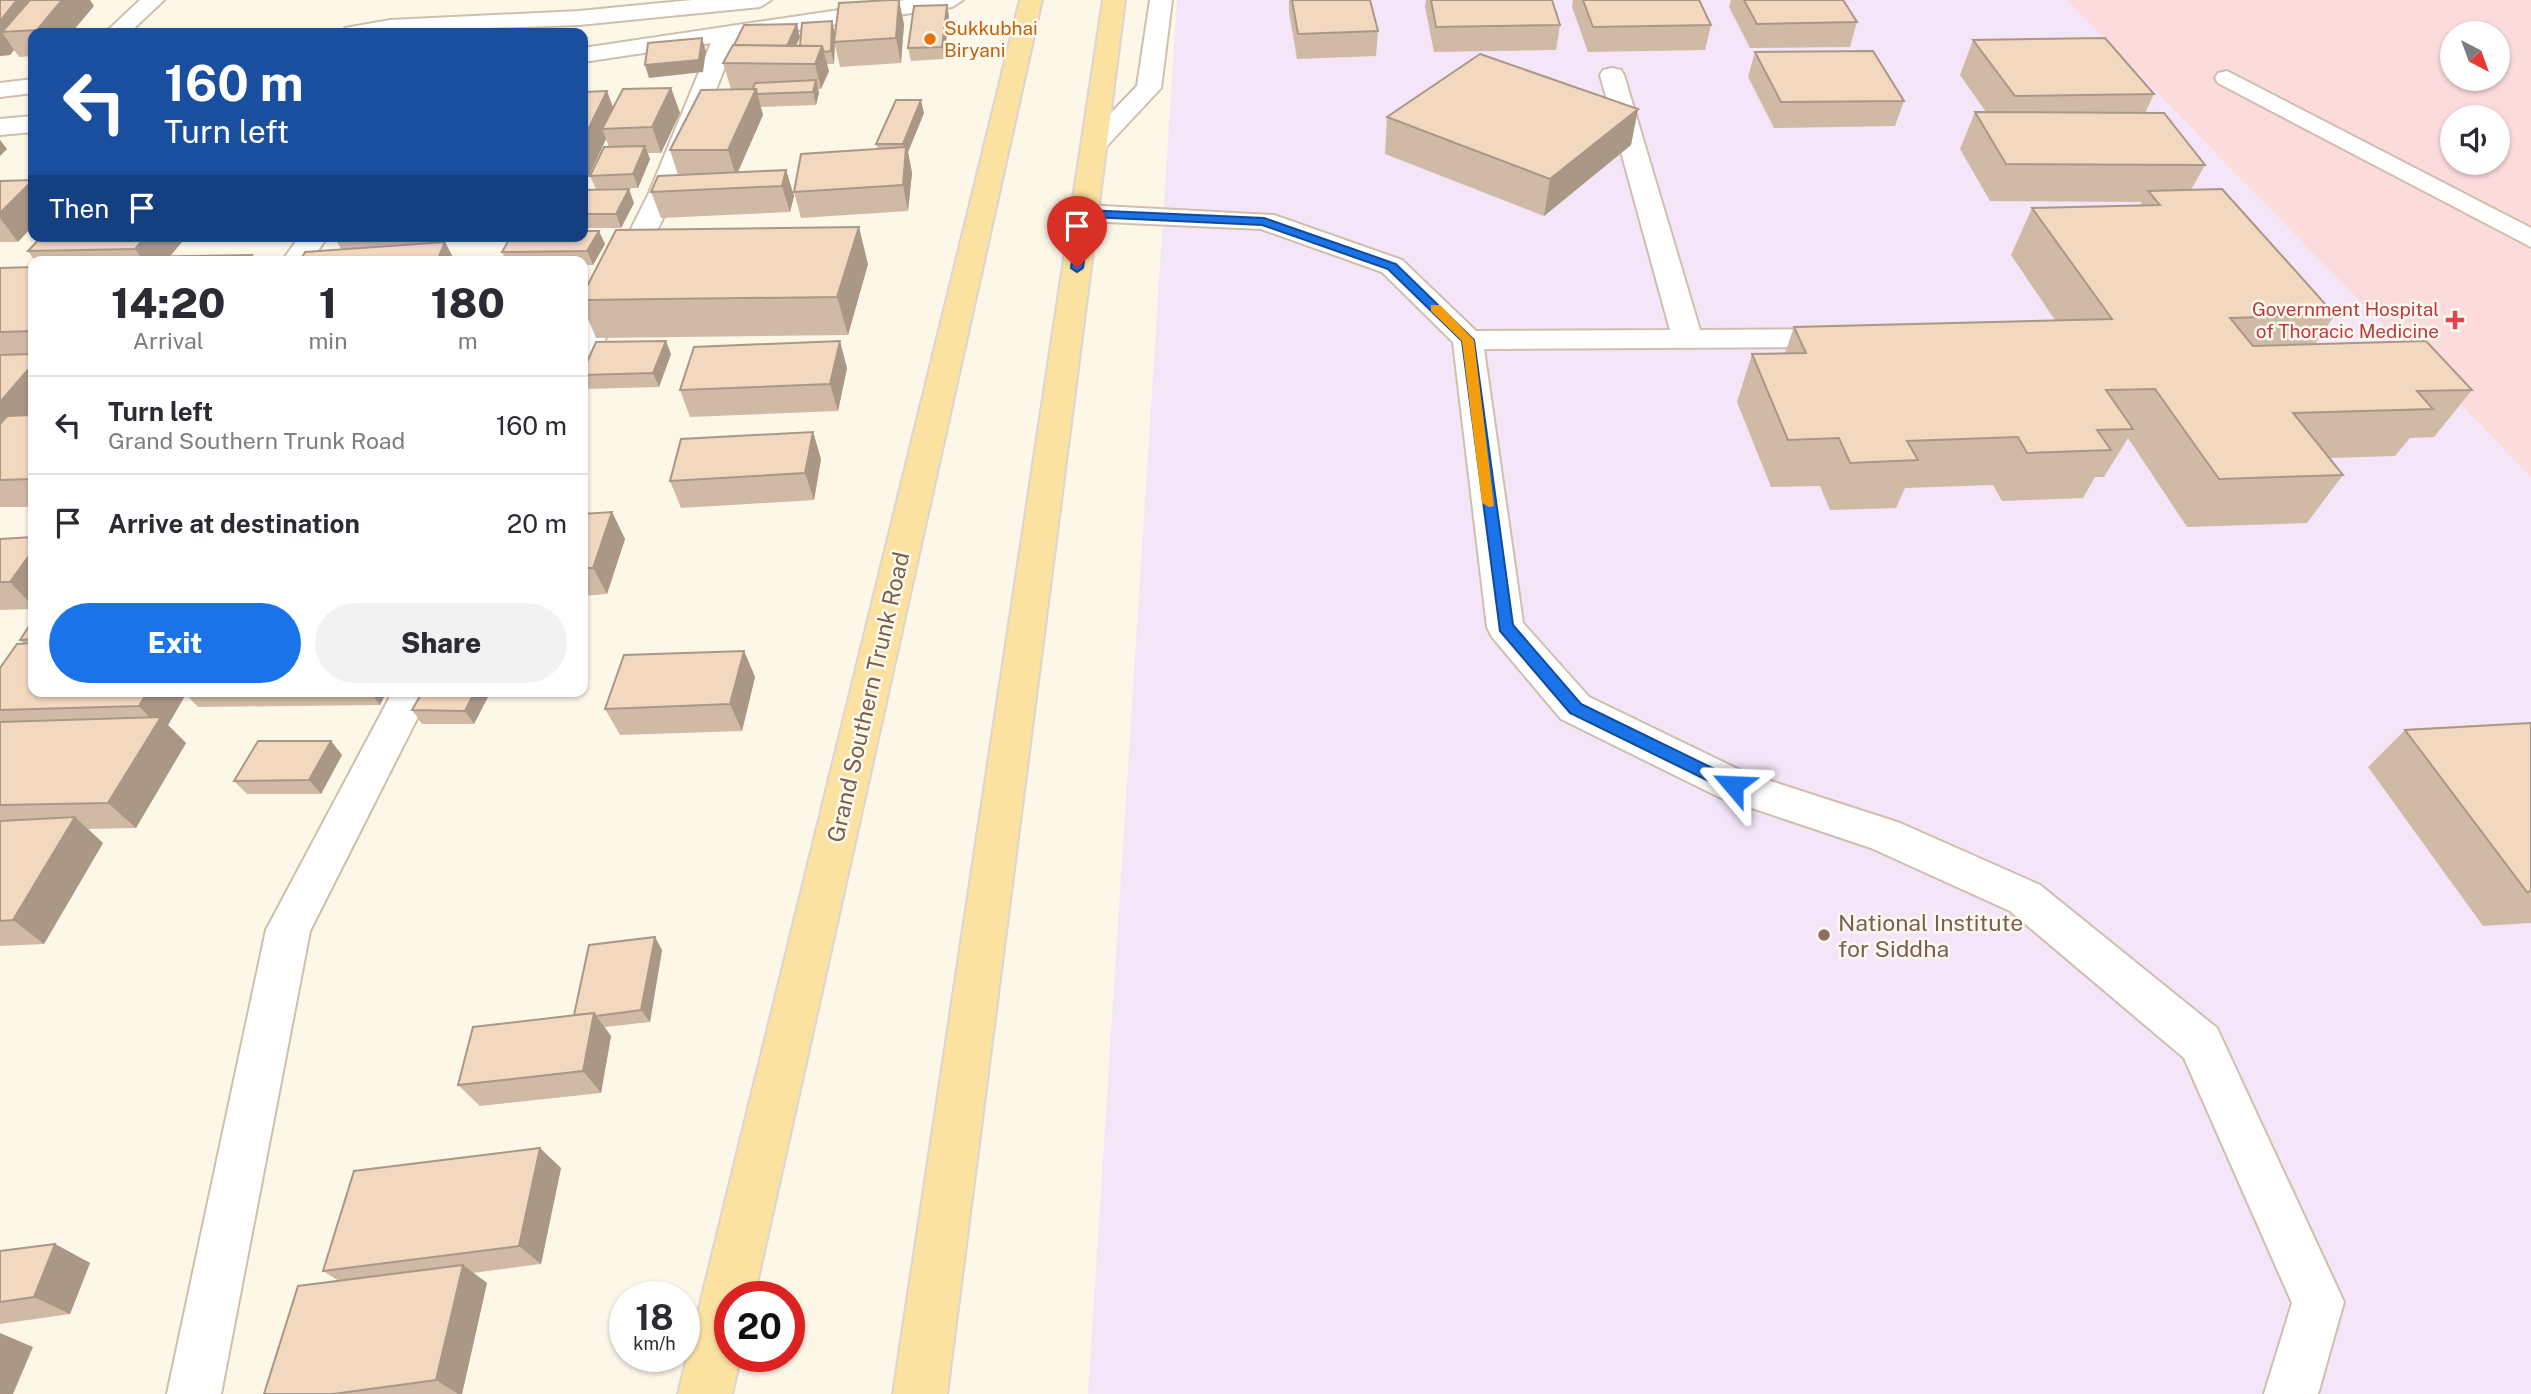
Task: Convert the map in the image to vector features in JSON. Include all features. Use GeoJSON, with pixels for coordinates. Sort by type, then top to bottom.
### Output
{"type":"FeatureCollection","features":[{"type":"Feature","properties":{"kind":"main road","name":"Grand Southern Trunk Road"},"geometry":{"type":"LineString","coordinates":[[705,1394],[1031,0]]}},
{"type":"Feature","properties":{"kind":"main road"},"geometry":{"type":"LineString","coordinates":[[920,1394],[1114,0]]}},
{"type":"Feature","properties":{"kind":"street"},"geometry":{"type":"LineString","coordinates":[[122,28],[153,0]]}},
{"type":"Feature","properties":{"kind":"street"},"geometry":{"type":"LineString","coordinates":[[384,28],[756,7],[797,0]]}},
{"type":"Feature","properties":{"kind":"street"},"geometry":{"type":"LineString","coordinates":[[588,54],[952,0]]}},
{"type":"Feature","properties":{"kind":"street"},"geometry":{"type":"LineString","coordinates":[[1095,144],[1149,88],[1161,0]]}},
{"type":"Feature","properties":{"kind":"street"},"geometry":{"type":"LineString","coordinates":[[756,7],[850,15]]}},
{"type":"Feature","properties":{"kind":"street"},"geometry":{"type":"LineString","coordinates":[[588,345],[662,192],[727,33]]}},
{"type":"Feature","properties":{"kind":"street"},"geometry":{"type":"LineString","coordinates":[[1612,75],[1687,338]]}},
{"type":"Feature","properties":{"kind":"street"},"geometry":{"type":"LineString","coordinates":[[2227,78],[2531,239]]}},
{"type":"Feature","properties":{"kind":"street"},"geometry":{"type":"LineString","coordinates":[[0,90],[28,87]]}},
{"type":"Feature","properties":{"kind":"street"},"geometry":{"type":"LineString","coordinates":[[0,111],[28,107]]}},
{"type":"Feature","properties":{"kind":"street"},"geometry":{"type":"LineString","coordinates":[[0,127],[28,124]]}},
{"type":"Feature","properties":{"kind":"street"},"geometry":{"type":"LineString","coordinates":[[1084,213],[1264,221],[1392,266],[1468,340],[1505,627],[1575,708],[1733,785],[1885,835],[2025,898],[2201,1043],[2318,1302],[2291,1394]]}},
{"type":"Feature","properties":{"kind":"street"},"geometry":{"type":"LineString","coordinates":[[1468,340],[1879,338]]}},
{"type":"Feature","properties":{"kind":"street"},"geometry":{"type":"LineString","coordinates":[[194,1394],[288,930],[409,697]]}},
{"type":"Feature","properties":{"kind":"shaded area","name":"National Institute for Siddha"},"geometry":{"type":"Polygon","coordinates":[[[1177,0],[2067,0],[2531,477],[2531,1394],[1088,1394],[1177,0]]]}},
{"type":"Feature","properties":{"kind":"shaded area","name":"Government Hospital of Thoracic Medicine"},"geometry":{"type":"Polygon","coordinates":[[[2067,0],[2531,0],[2531,477],[2067,0]]]}},
{"type":"Feature","properties":{"kind":"building"},"geometry":{"type":"Polygon","coordinates":[[[0,0],[17,0],[0,21],[0,0]]]}},
{"type":"Feature","properties":{"kind":"building"},"geometry":{"type":"Polygon","coordinates":[[[30,0],[62,0],[39,28],[2,32],[30,0]]]}},
{"type":"Feature","properties":{"kind":"building"},"geometry":{"type":"Polygon","coordinates":[[[899,0],[896,38],[834,42],[839,3],[899,0]]]}},
{"type":"Feature","properties":{"kind":"building"},"geometry":{"type":"Polygon","coordinates":[[[1292,0],[1370,0],[1378,31],[1298,34],[1292,0]]]}},
{"type":"Feature","properties":{"kind":"building"},"geometry":{"type":"Polygon","coordinates":[[[1431,0],[1552,0],[1560,25],[1436,27],[1431,0]]]}},
{"type":"Feature","properties":{"kind":"building"},"geometry":{"type":"Polygon","coordinates":[[[1583,0],[1699,0],[1711,25],[1593,27],[1583,0]]]}},
{"type":"Feature","properties":{"kind":"building"},"geometry":{"type":"Polygon","coordinates":[[[1744,0],[1843,0],[1857,22],[1757,24],[1744,0]]]}},
{"type":"Feature","properties":{"kind":"building","name":"Sukkubhai Biryani"},"geometry":{"type":"Polygon","coordinates":[[[947,5],[942,47],[908,48],[914,6],[947,5]]]}},
{"type":"Feature","properties":{"kind":"building"},"geometry":{"type":"Polygon","coordinates":[[[832,21],[831,51],[824,52],[822,46],[800,46],[802,23],[832,21]]]}},
{"type":"Feature","properties":{"kind":"building"},"geometry":{"type":"Polygon","coordinates":[[[797,24],[787,46],[734,45],[744,25],[797,24]]]}},
{"type":"Feature","properties":{"kind":"building"},"geometry":{"type":"Polygon","coordinates":[[[702,38],[699,60],[645,65],[648,43],[702,38]]]}},
{"type":"Feature","properties":{"kind":"building"},"geometry":{"type":"Polygon","coordinates":[[[2105,38],[2154,94],[2015,96],[1973,40],[2105,38]]]}},
{"type":"Feature","properties":{"kind":"building"},"geometry":{"type":"Polygon","coordinates":[[[733,45],[822,46],[815,64],[723,63],[733,45]]]}},
{"type":"Feature","properties":{"kind":"building"},"geometry":{"type":"Polygon","coordinates":[[[1873,51],[1904,101],[1781,102],[1755,52],[1873,51]]]}},
{"type":"Feature","properties":{"kind":"building"},"geometry":{"type":"Polygon","coordinates":[[[1480,54],[1638,109],[1550,179],[1387,117],[1480,54]]]}},
{"type":"Feature","properties":{"kind":"building"},"geometry":{"type":"Polygon","coordinates":[[[816,80],[813,92],[757,94],[756,89],[753,89],[755,83],[816,80]]]}},
{"type":"Feature","properties":{"kind":"building"},"geometry":{"type":"Polygon","coordinates":[[[671,88],[652,127],[602,129],[623,89],[671,88]]]}},
{"type":"Feature","properties":{"kind":"building"},"geometry":{"type":"Polygon","coordinates":[[[756,89],[728,150],[670,150],[701,90],[756,89]]]}},
{"type":"Feature","properties":{"kind":"building"},"geometry":{"type":"Polygon","coordinates":[[[607,91],[588,130],[588,92],[607,91]]]}},
{"type":"Feature","properties":{"kind":"building"},"geometry":{"type":"Polygon","coordinates":[[[896,100],[921,100],[903,144],[876,144],[896,100]]]}},
{"type":"Feature","properties":{"kind":"building"},"geometry":{"type":"Polygon","coordinates":[[[1975,112],[2164,113],[2205,165],[2006,164],[1975,112]]]}},
{"type":"Feature","properties":{"kind":"building"},"geometry":{"type":"Polygon","coordinates":[[[645,146],[633,174],[590,176],[604,147],[645,146]]]}},
{"type":"Feature","properties":{"kind":"building"},"geometry":{"type":"Polygon","coordinates":[[[906,147],[903,185],[794,192],[801,154],[906,147]]]}},
{"type":"Feature","properties":{"kind":"building"},"geometry":{"type":"Polygon","coordinates":[[[786,170],[782,186],[651,192],[658,176],[786,170]]]}},
{"type":"Feature","properties":{"kind":"building"},"geometry":{"type":"Polygon","coordinates":[[[28,180],[28,185],[0,213],[0,181],[28,180]]]}},
{"type":"Feature","properties":{"kind":"building"},"geometry":{"type":"Polygon","coordinates":[[[629,189],[616,214],[588,214],[588,190],[629,189]]]}},
{"type":"Feature","properties":{"kind":"building"},"geometry":{"type":"Polygon","coordinates":[[[2222,189],[2335,315],[2230,318],[2253,346],[2426,341],[2472,390],[2417,391],[2433,409],[2293,413],[2343,475],[2219,479],[2155,389],[2106,390],[2133,429],[2097,430],[2111,450],[2027,453],[2018,437],[1907,441],[1918,460],[1850,463],[1839,438],[1788,440],[1752,354],[1806,353],[1794,327],[2112,319],[2032,208],[2160,205],[2148,191],[2222,189]]]}},
{"type":"Feature","properties":{"kind":"building"},"geometry":{"type":"Polygon","coordinates":[[[859,227],[837,297],[588,300],[588,284],[616,230],[859,227]]]}},
{"type":"Feature","properties":{"kind":"building"},"geometry":{"type":"Polygon","coordinates":[[[588,231],[599,231],[587,251],[502,252],[508,242],[588,242],[588,231]]]}},
{"type":"Feature","properties":{"kind":"building"},"geometry":{"type":"Polygon","coordinates":[[[36,242],[141,242],[135,249],[28,251],[36,242]]]}},
{"type":"Feature","properties":{"kind":"building"},"geometry":{"type":"Polygon","coordinates":[[[445,242],[439,256],[303,256],[305,252],[445,242]]]}},
{"type":"Feature","properties":{"kind":"building"},"geometry":{"type":"Polygon","coordinates":[[[28,267],[28,331],[0,332],[0,268],[28,267]]]}},
{"type":"Feature","properties":{"kind":"building"},"geometry":{"type":"Polygon","coordinates":[[[666,341],[653,373],[588,375],[588,360],[596,342],[666,341]]]}},
{"type":"Feature","properties":{"kind":"building"},"geometry":{"type":"Polygon","coordinates":[[[840,341],[830,384],[680,390],[694,347],[840,341]]]}},
{"type":"Feature","properties":{"kind":"building"},"geometry":{"type":"Polygon","coordinates":[[[28,354],[28,370],[0,402],[0,355],[28,354]]]}},
{"type":"Feature","properties":{"kind":"building"},"geometry":{"type":"Polygon","coordinates":[[[28,415],[28,479],[0,480],[0,424],[7,416],[28,415]]]}},
{"type":"Feature","properties":{"kind":"building"},"geometry":{"type":"Polygon","coordinates":[[[813,432],[805,473],[670,481],[681,439],[813,432]]]}},
{"type":"Feature","properties":{"kind":"building"},"geometry":{"type":"Polygon","coordinates":[[[612,512],[593,568],[588,568],[588,514],[612,512]]]}},
{"type":"Feature","properties":{"kind":"building"},"geometry":{"type":"Polygon","coordinates":[[[28,537],[28,557],[10,582],[0,582],[0,539],[28,537]]]}},
{"type":"Feature","properties":{"kind":"building"},"geometry":{"type":"Polygon","coordinates":[[[28,628],[28,639],[20,640],[28,628]]]}},
{"type":"Feature","properties":{"kind":"building"},"geometry":{"type":"Polygon","coordinates":[[[28,643],[28,697],[144,697],[139,706],[0,710],[0,668],[17,644],[28,643]]]}},
{"type":"Feature","properties":{"kind":"building"},"geometry":{"type":"Polygon","coordinates":[[[744,651],[730,704],[605,709],[624,655],[744,651]]]}},
{"type":"Feature","properties":{"kind":"building"},"geometry":{"type":"Polygon","coordinates":[[[420,697],[472,697],[465,711],[412,710],[420,697]]]}},
{"type":"Feature","properties":{"kind":"building"},"geometry":{"type":"Polygon","coordinates":[[[161,717],[108,803],[0,805],[0,722],[161,717]]]}},
{"type":"Feature","properties":{"kind":"building"},"geometry":{"type":"Polygon","coordinates":[[[2531,723],[2531,891],[2527,892],[2405,730],[2531,723]]]}},
{"type":"Feature","properties":{"kind":"building"},"geometry":{"type":"Polygon","coordinates":[[[258,741],[331,741],[309,780],[234,781],[258,741]]]}},
{"type":"Feature","properties":{"kind":"building"},"geometry":{"type":"Polygon","coordinates":[[[75,817],[13,920],[0,921],[0,821],[75,817]]]}},
{"type":"Feature","properties":{"kind":"building"},"geometry":{"type":"Polygon","coordinates":[[[655,937],[641,1010],[596,1016],[594,1013],[574,1015],[589,945],[655,937]]]}},
{"type":"Feature","properties":{"kind":"building"},"geometry":{"type":"Polygon","coordinates":[[[594,1013],[583,1071],[458,1085],[473,1027],[594,1013]]]}},
{"type":"Feature","properties":{"kind":"building"},"geometry":{"type":"Polygon","coordinates":[[[540,1148],[519,1246],[323,1271],[354,1171],[540,1148]]]}},
{"type":"Feature","properties":{"kind":"building"},"geometry":{"type":"Polygon","coordinates":[[[55,1244],[34,1297],[0,1302],[0,1251],[55,1244]]]}},
{"type":"Feature","properties":{"kind":"building"},"geometry":{"type":"Polygon","coordinates":[[[463,1265],[436,1380],[333,1394],[264,1394],[298,1286],[463,1265]]]}},
{"type":"Feature","properties":{"kind":"slow traffic"},"geometry":{"type":"LineString","coordinates":[[1435,308],[1468,340],[1489,503]]}},
{"type":"Feature","properties":{"kind":"place","name":"Sukkubhai Biryani"},"geometry":{"type":"Point","coordinates":[930,39]}},
{"type":"Feature","properties":{"kind":"place","name":"Government Hospital of Thoracic Medicine"},"geometry":{"type":"Point","coordinates":[2455,320]}},
{"type":"Feature","properties":{"kind":"place","name":"National Institute for Siddha"},"geometry":{"type":"Point","coordinates":[1824,935]}},
{"type":"Feature","properties":{"kind":"route"},"geometry":{"type":"LineString","coordinates":[[1077,268],[1084,213],[1264,221],[1392,266],[1468,340],[1505,627],[1575,708],[1733,785]]}}]}
